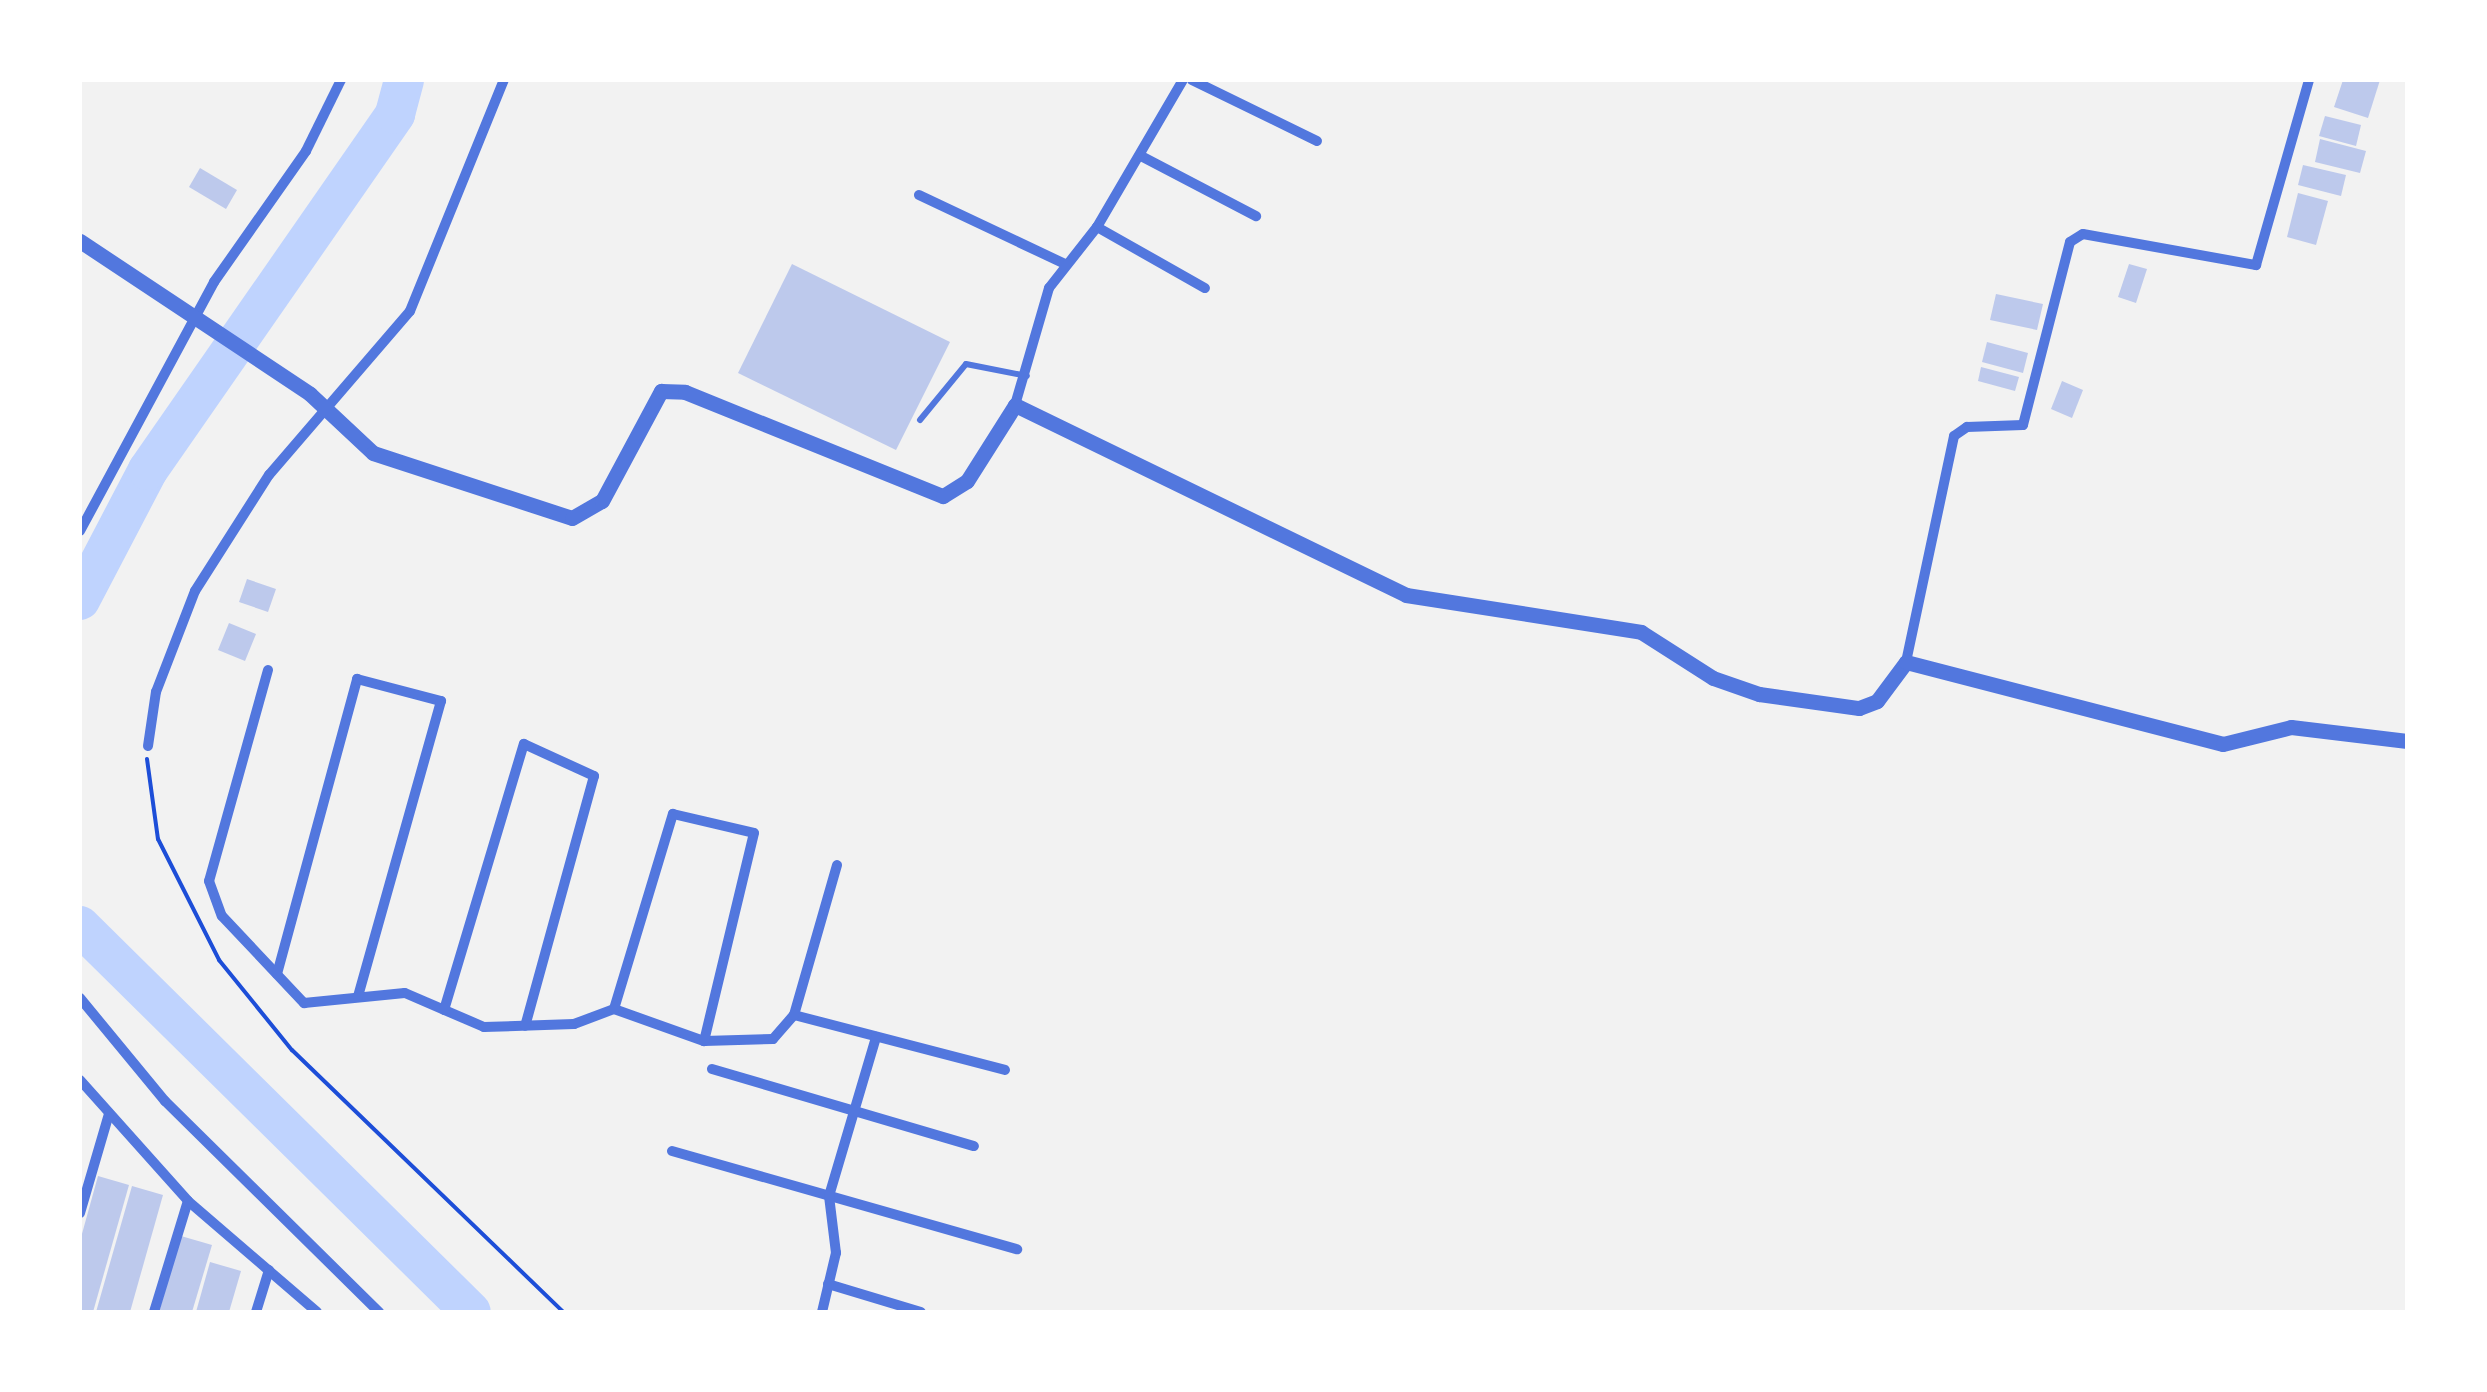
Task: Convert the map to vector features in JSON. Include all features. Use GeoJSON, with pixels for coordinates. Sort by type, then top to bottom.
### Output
{"type":"FeatureCollection","features":[{"type":"Feature","properties":{"kind":"street"},"geometry":{"type":"LineString","coordinates":[[81,527],[342,80]]}},
{"type":"Feature","properties":{"kind":"street"},"geometry":{"type":"LineString","coordinates":[[148,746],[156,692],[196,591],[269,475],[410,311],[504,80]]}},
{"type":"Feature","properties":{"kind":"street"},"geometry":{"type":"LineString","coordinates":[[80,241],[202,318],[310,394],[374,453],[401,466],[578,518],[602,501],[661,391],[685,392],[943,496],[967,481],[1015,405],[1028,376],[1046,294],[1096,227],[1183,80]]}},
{"type":"Feature","properties":{"kind":"street"},"geometry":{"type":"LineString","coordinates":[[1192,80],[1317,141]]}},
{"type":"Feature","properties":{"kind":"street"},"geometry":{"type":"LineString","coordinates":[[1015,405],[1427,602],[1495,602],[1641,632],[1726,684],[1840,708],[1877,701],[1906,662],[1954,436],[1966,427],[2023,425],[2070,242],[2082,234],[2256,265],[2308,80]]}},
{"type":"Feature","properties":{"kind":"street"},"geometry":{"type":"LineString","coordinates":[[1141,156],[1256,216]]}},
{"type":"Feature","properties":{"kind":"street"},"geometry":{"type":"LineString","coordinates":[[919,195],[1065,264]]}},
{"type":"Feature","properties":{"kind":"street"},"geometry":{"type":"LineString","coordinates":[[1096,227],[1205,288]]}},
{"type":"Feature","properties":{"kind":"street"},"geometry":{"type":"LineString","coordinates":[[1906,662],[2223,744],[2291,727],[2407,741]]}},
{"type":"Feature","properties":{"kind":"street"},"geometry":{"type":"LineString","coordinates":[[268,670],[209,881],[222,916],[304,1002],[405,993],[484,1027],[574,1024],[614,1009],[704,1041],[774,1039],[794,1015],[837,866]]}},
{"type":"Feature","properties":{"kind":"street"},"geometry":{"type":"LineString","coordinates":[[277,974],[357,679],[441,701],[358,998]]}},
{"type":"Feature","properties":{"kind":"street"},"geometry":{"type":"LineString","coordinates":[[444,1010],[524,744],[594,776],[525,1026]]}},
{"type":"Feature","properties":{"kind":"street"},"geometry":{"type":"LineString","coordinates":[[614,1009],[673,814],[754,833],[704,1041]]}},
{"type":"Feature","properties":{"kind":"street"},"geometry":{"type":"LineString","coordinates":[[80,1000],[165,1102],[380,1312]]}},
{"type":"Feature","properties":{"kind":"street"},"geometry":{"type":"LineString","coordinates":[[794,1015],[1005,1070]]}},
{"type":"Feature","properties":{"kind":"street"},"geometry":{"type":"LineString","coordinates":[[822,1312],[836,1252],[828,1196],[876,1037]]}},
{"type":"Feature","properties":{"kind":"street"},"geometry":{"type":"LineString","coordinates":[[712,1069],[974,1146]]}},
{"type":"Feature","properties":{"kind":"street"},"geometry":{"type":"LineString","coordinates":[[80,1080],[188,1201],[316,1312]]}},
{"type":"Feature","properties":{"kind":"street"},"geometry":{"type":"LineString","coordinates":[[80,1213],[109,1114]]}},
{"type":"Feature","properties":{"kind":"street"},"geometry":{"type":"LineString","coordinates":[[672,1151],[1017,1249]]}},
{"type":"Feature","properties":{"kind":"street"},"geometry":{"type":"LineString","coordinates":[[154,1312],[188,1201]]}},
{"type":"Feature","properties":{"kind":"street"},"geometry":{"type":"LineString","coordinates":[[256,1312],[269,1270]]}},
{"type":"Feature","properties":{"kind":"street"},"geometry":{"type":"LineString","coordinates":[[828,1284],[921,1312]]}},
{"type":"Feature","properties":{"kind":"lane"},"geometry":{"type":"LineString","coordinates":[[920,420],[966,364],[1028,376]]}},
{"type":"Feature","properties":{"kind":"path"},"geometry":{"type":"LineString","coordinates":[[148,746],[146,794],[158,839],[219,960],[292,1050],[562,1312]]}},
{"type":"Feature","properties":{"kind":"building"},"geometry":{"type":"Polygon","coordinates":[[[2343,80],[2380,80],[2368,118],[2334,107],[2343,80]]]}},
{"type":"Feature","properties":{"kind":"building"},"geometry":{"type":"Polygon","coordinates":[[[2325,116],[2361,125],[2356,146],[2319,136],[2325,116]]]}},
{"type":"Feature","properties":{"kind":"building"},"geometry":{"type":"Polygon","coordinates":[[[2320,139],[2366,151],[2360,173],[2315,162],[2320,139]]]}},
{"type":"Feature","properties":{"kind":"building"},"geometry":{"type":"Polygon","coordinates":[[[2303,165],[2346,175],[2341,196],[2298,185],[2303,165]]]}},
{"type":"Feature","properties":{"kind":"building"},"geometry":{"type":"Polygon","coordinates":[[[200,168],[237,190],[226,209],[189,187],[200,168]]]}},
{"type":"Feature","properties":{"kind":"building"},"geometry":{"type":"Polygon","coordinates":[[[2298,193],[2328,201],[2316,245],[2287,237],[2298,193]]]}},
{"type":"Feature","properties":{"kind":"building"},"geometry":{"type":"Polygon","coordinates":[[[792,264],[950,342],[896,450],[738,373],[792,264]]]}},
{"type":"Feature","properties":{"kind":"building"},"geometry":{"type":"Polygon","coordinates":[[[2129,264],[2147,269],[2136,303],[2118,297],[2129,264]]]}},
{"type":"Feature","properties":{"kind":"building"},"geometry":{"type":"Polygon","coordinates":[[[1996,294],[2043,304],[2037,330],[1990,320],[1996,294]]]}},
{"type":"Feature","properties":{"kind":"building"},"geometry":{"type":"Polygon","coordinates":[[[1987,342],[2028,353],[2023,373],[1982,362],[1987,342]]]}},
{"type":"Feature","properties":{"kind":"building"},"geometry":{"type":"Polygon","coordinates":[[[1981,367],[2019,377],[2015,391],[1978,381],[1981,367]]]}},
{"type":"Feature","properties":{"kind":"building"},"geometry":{"type":"Polygon","coordinates":[[[2062,381],[2083,390],[2072,418],[2051,409],[2062,381]]]}},
{"type":"Feature","properties":{"kind":"building"},"geometry":{"type":"Polygon","coordinates":[[[247,579],[276,589],[268,612],[239,602],[247,579]]]}},
{"type":"Feature","properties":{"kind":"building"},"geometry":{"type":"Polygon","coordinates":[[[229,623],[256,634],[245,661],[218,650],[229,623]]]}},
{"type":"Feature","properties":{"kind":"building"},"geometry":{"type":"Polygon","coordinates":[[[98,1176],[129,1185],[93,1312],[80,1312],[80,1241],[98,1176]]]}},
{"type":"Feature","properties":{"kind":"building"},"geometry":{"type":"Polygon","coordinates":[[[132,1186],[163,1195],[130,1312],[96,1312],[132,1186]]]}},
{"type":"Feature","properties":{"kind":"building"},"geometry":{"type":"Polygon","coordinates":[[[181,1236],[212,1245],[192,1312],[159,1312],[181,1236]]]}},
{"type":"Feature","properties":{"kind":"building"},"geometry":{"type":"Polygon","coordinates":[[[210,1262],[241,1271],[229,1312],[196,1312],[210,1262]]]}},
{"type":"Feature","properties":{"kind":"waterway"},"geometry":{"type":"LineString","coordinates":[[80,600],[148,470],[395,114],[404,80]]}},
{"type":"Feature","properties":{"kind":"waterway"},"geometry":{"type":"LineString","coordinates":[[80,926],[471,1312]]}}]}
